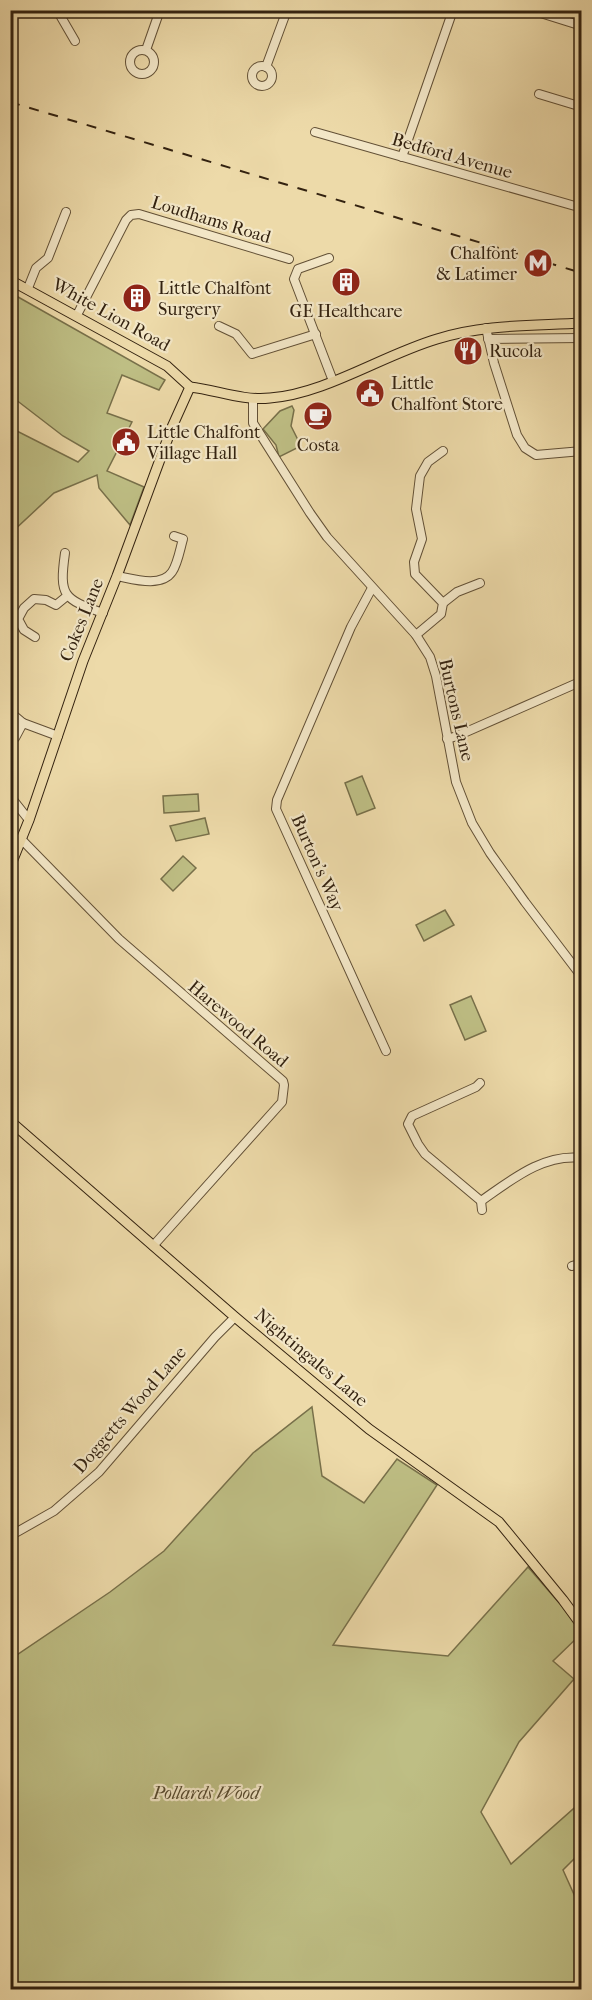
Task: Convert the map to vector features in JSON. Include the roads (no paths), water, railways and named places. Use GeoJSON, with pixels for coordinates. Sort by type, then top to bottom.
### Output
{"type":"FeatureCollection","features":[{"type":"Feature","properties":{"kind":"main road","name":"White Lion Road"},"geometry":{"type":"LineString","coordinates":[[10,280],[167,366],[190,387]]}},
{"type":"Feature","properties":{"kind":"main road"},"geometry":{"type":"LineString","coordinates":[[190,387],[205,388],[239,398],[253,399],[290,395],[333,381],[436,339],[486,328],[582,323]]}},
{"type":"Feature","properties":{"kind":"main road","name":"Cokes Lane"},"geometry":{"type":"LineString","coordinates":[[10,867],[22,840],[83,661],[172,427],[190,387]]}},
{"type":"Feature","properties":{"kind":"main road","name":"Nightingales Lane"},"geometry":{"type":"LineString","coordinates":[[10,1121],[235,1317],[369,1429],[499,1522],[582,1626]]}},
{"type":"Feature","properties":{"kind":"street"},"geometry":{"type":"LineString","coordinates":[[57,10],[75,42]]}},
{"type":"Feature","properties":{"kind":"street"},"geometry":{"type":"LineString","coordinates":[[146,50],[160,10]]}},
{"type":"Feature","properties":{"kind":"street"},"geometry":{"type":"LineString","coordinates":[[266,67],[287,10]]}},
{"type":"Feature","properties":{"kind":"street"},"geometry":{"type":"LineString","coordinates":[[402,157],[453,10]]}},
{"type":"Feature","properties":{"kind":"street"},"geometry":{"type":"LineString","coordinates":[[531,10],[581,26]]}},
{"type":"Feature","properties":{"kind":"street"},"geometry":{"type":"LineString","coordinates":[[539,94],[582,107]]}},
{"type":"Feature","properties":{"kind":"street","name":"Bedford Avenue"},"geometry":{"type":"LineString","coordinates":[[315,132],[582,208]]}},
{"type":"Feature","properties":{"kind":"street"},"geometry":{"type":"LineString","coordinates":[[10,159],[13,153],[11,139]]}},
{"type":"Feature","properties":{"kind":"street"},"geometry":{"type":"LineString","coordinates":[[28,288],[36,268],[48,258],[66,212]]}},
{"type":"Feature","properties":{"kind":"street","name":"Loudhams Road"},"geometry":{"type":"LineString","coordinates":[[77,315],[126,220],[131,215],[139,214],[289,259]]}},
{"type":"Feature","properties":{"kind":"street"},"geometry":{"type":"LineString","coordinates":[[329,258],[298,269],[294,279],[297,296],[316,334],[333,381]]}},
{"type":"Feature","properties":{"kind":"street"},"geometry":{"type":"LineString","coordinates":[[219,326],[236,334],[252,354],[316,334]]}},
{"type":"Feature","properties":{"kind":"street"},"geometry":{"type":"LineString","coordinates":[[486,328],[517,435],[525,448],[536,455],[582,451]]}},
{"type":"Feature","properties":{"kind":"street"},"geometry":{"type":"LineString","coordinates":[[488,339],[582,338]]}},
{"type":"Feature","properties":{"kind":"street","name":"Burtons Lane"},"geometry":{"type":"LineString","coordinates":[[253,399],[253,423],[327,537],[416,635],[430,657],[436,676],[456,782],[472,823],[490,853],[582,977]]}},
{"type":"Feature","properties":{"kind":"street"},"geometry":{"type":"LineString","coordinates":[[443,450],[428,462],[420,476],[416,509],[422,539],[414,562],[415,574],[443,603]]}},
{"type":"Feature","properties":{"kind":"street"},"geometry":{"type":"LineString","coordinates":[[174,536],[192,540]]}},
{"type":"Feature","properties":{"kind":"street"},"geometry":{"type":"LineString","coordinates":[[117,576],[143,581],[160,580],[172,572],[183,539]]}},
{"type":"Feature","properties":{"kind":"street"},"geometry":{"type":"LineString","coordinates":[[65,553],[62,575],[67,596],[78,604],[103,612]]}},
{"type":"Feature","properties":{"kind":"street"},"geometry":{"type":"LineString","coordinates":[[416,635],[441,614],[443,603],[457,592],[480,583]]}},
{"type":"Feature","properties":{"kind":"street","name":"Burton's Way"},"geometry":{"type":"LineString","coordinates":[[372,588],[351,627],[277,800],[276,809],[386,1051]]}},
{"type":"Feature","properties":{"kind":"street"},"geometry":{"type":"LineString","coordinates":[[35,638],[24,630],[18,619],[24,608],[34,599],[46,600],[56,605],[67,596]]}},
{"type":"Feature","properties":{"kind":"street"},"geometry":{"type":"LineString","coordinates":[[447,738],[457,736],[582,681]]}},
{"type":"Feature","properties":{"kind":"street"},"geometry":{"type":"LineString","coordinates":[[10,712],[22,723],[58,736]]}},
{"type":"Feature","properties":{"kind":"street"},"geometry":{"type":"LineString","coordinates":[[10,741],[15,738],[22,723]]}},
{"type":"Feature","properties":{"kind":"street"},"geometry":{"type":"LineString","coordinates":[[10,796],[29,820]]}},
{"type":"Feature","properties":{"kind":"street","name":"Harewood Road"},"geometry":{"type":"LineString","coordinates":[[22,840],[119,939],[283,1081],[282,1102],[153,1246]]}},
{"type":"Feature","properties":{"kind":"street"},"geometry":{"type":"LineString","coordinates":[[480,1083],[476,1087],[412,1116],[408,1124],[425,1154],[481,1201],[482,1210]]}},
{"type":"Feature","properties":{"kind":"street"},"geometry":{"type":"LineString","coordinates":[[481,1201],[523,1172],[545,1162],[582,1158]]}},
{"type":"Feature","properties":{"kind":"street"},"geometry":{"type":"LineString","coordinates":[[572,1266],[582,1263]]}},
{"type":"Feature","properties":{"kind":"street","name":"Doggetts Wood Lane"},"geometry":{"type":"LineString","coordinates":[[10,1536],[54,1511],[99,1472],[214,1337],[235,1317]]}},
{"type":"Feature","properties":{"kind":"railway"},"geometry":{"type":"LineString","coordinates":[[10,102],[582,273]]}},
{"type":"Feature","properties":{"kind":"place","name":"Chalfont & Latimer"},"geometry":{"type":"Point","coordinates":[538,263]}},
{"type":"Feature","properties":{"kind":"place","name":"GE Healthcare"},"geometry":{"type":"Point","coordinates":[346,282]}},
{"type":"Feature","properties":{"kind":"place","name":"Little Chalfont Surgery"},"geometry":{"type":"Point","coordinates":[137,298]}},
{"type":"Feature","properties":{"kind":"place","name":"Rucola"},"geometry":{"type":"Point","coordinates":[468,351]}},
{"type":"Feature","properties":{"kind":"place","name":"Little Chalfont Store"},"geometry":{"type":"Point","coordinates":[370,393]}},
{"type":"Feature","properties":{"kind":"place","name":"Costa"},"geometry":{"type":"Point","coordinates":[318,416]}},
{"type":"Feature","properties":{"kind":"place","name":"Little Chalfont Village Hall"},"geometry":{"type":"Point","coordinates":[126,442]}},
{"type":"Feature","properties":{"kind":"park label","name":"Pollards Wood"},"geometry":{"type":"Point","coordinates":[206,1793]}}]}
